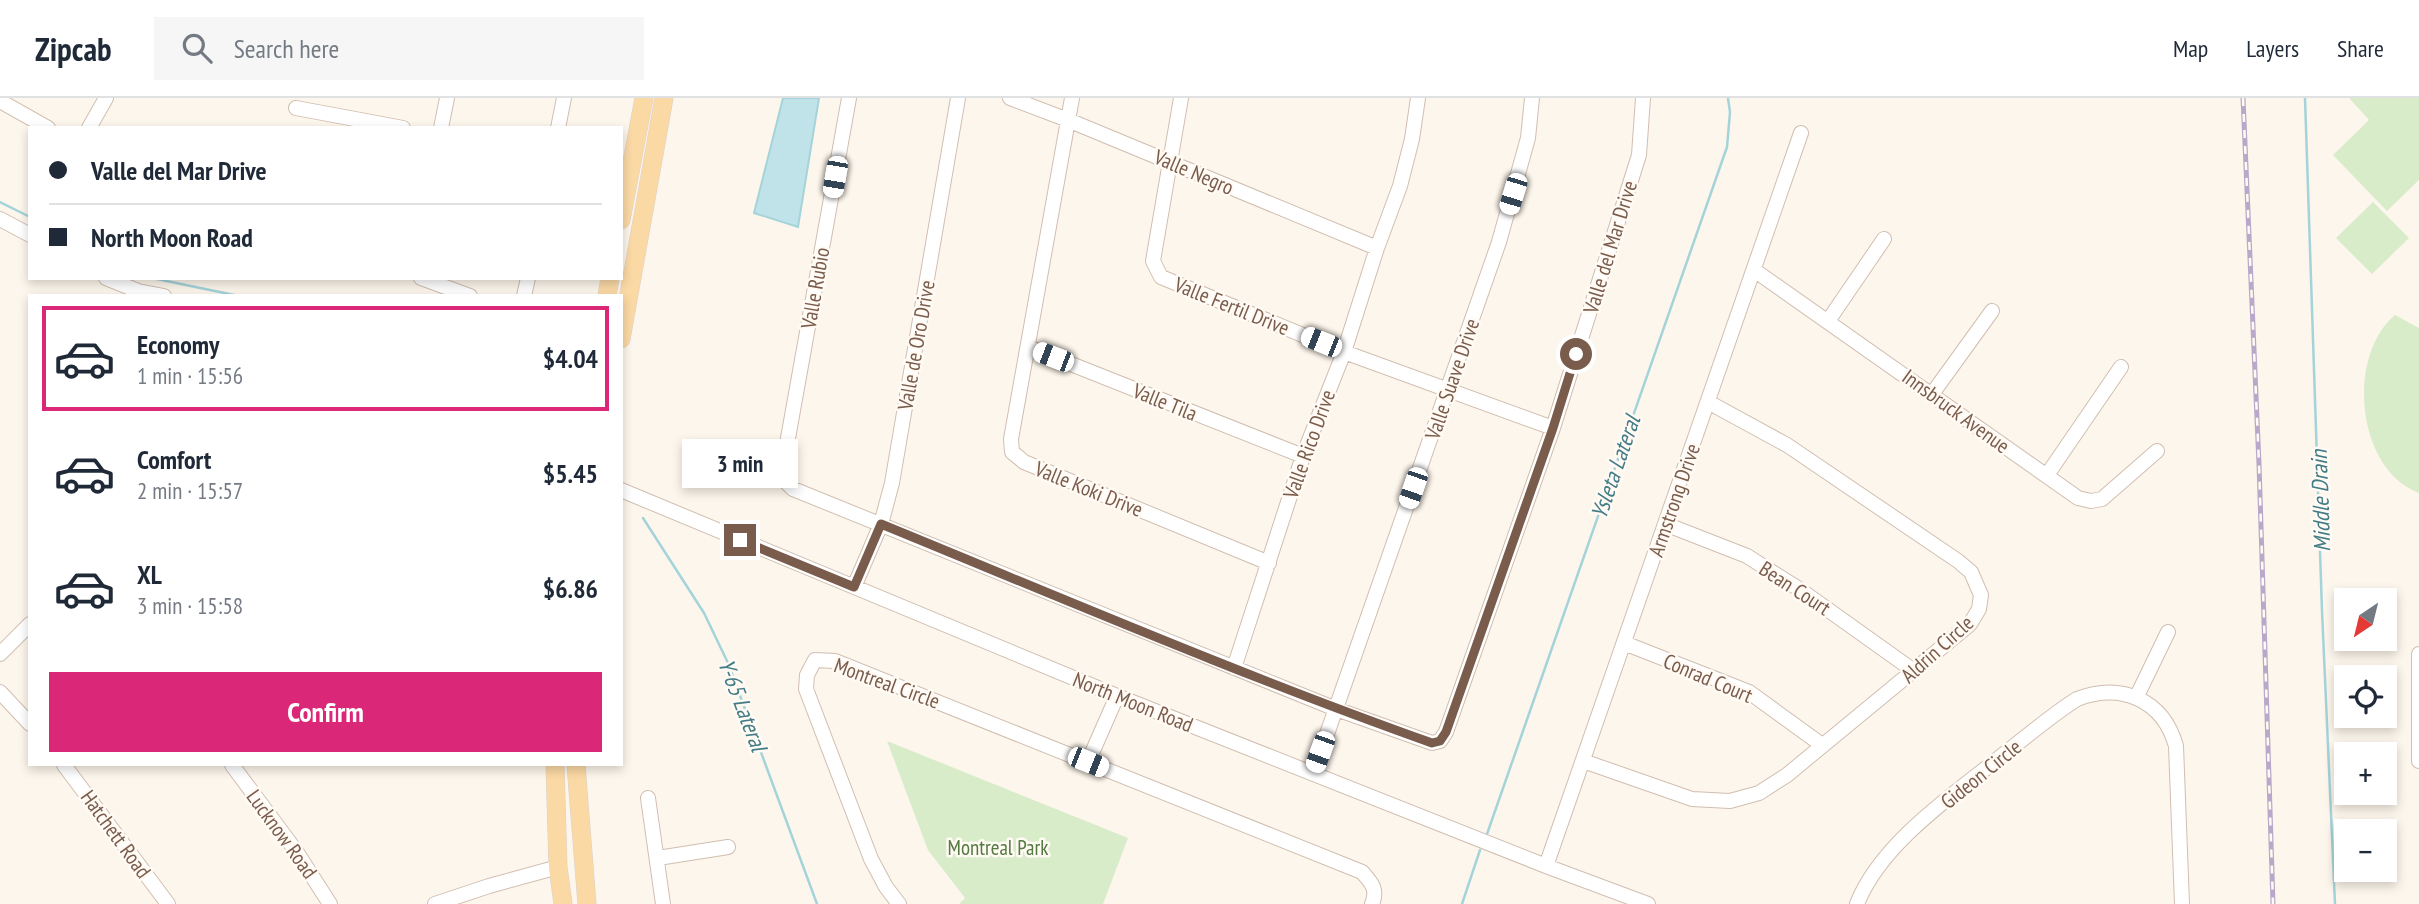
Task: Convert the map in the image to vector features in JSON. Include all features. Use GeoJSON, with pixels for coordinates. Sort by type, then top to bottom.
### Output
{"type":"FeatureCollection","features":[{"type":"Feature","properties":{"kind":"main road"},"geometry":{"type":"LineString","coordinates":[[623,209],[644,98]]}},
{"type":"Feature","properties":{"kind":"main road"},"geometry":{"type":"LineString","coordinates":[[623,328],[664,98]]}},
{"type":"Feature","properties":{"kind":"main road"},"geometry":{"type":"LineString","coordinates":[[555,766],[558,867],[563,904]]}},
{"type":"Feature","properties":{"kind":"main road"},"geometry":{"type":"LineString","coordinates":[[576,766],[587,904]]}},
{"type":"Feature","properties":{"kind":"street"},"geometry":{"type":"LineString","coordinates":[[90,126],[106,98]]}},
{"type":"Feature","properties":{"kind":"street"},"geometry":{"type":"LineString","coordinates":[[441,126],[447,98]]}},
{"type":"Feature","properties":{"kind":"street"},"geometry":{"type":"LineString","coordinates":[[558,126],[564,98]]}},
{"type":"Feature","properties":{"kind":"street","name":"Valle Rubio"},"geometry":{"type":"LineString","coordinates":[[849,98],[783,466],[783,479],[793,489],[881,524]]}},
{"type":"Feature","properties":{"kind":"street","name":"Valle de Oro Drive"},"geometry":{"type":"LineString","coordinates":[[854,587],[881,524],[892,483],[958,98]]}},
{"type":"Feature","properties":{"kind":"street","name":"Valle Negro"},"geometry":{"type":"LineString","coordinates":[[1010,98],[1377,248]]}},
{"type":"Feature","properties":{"kind":"street","name":"Valle Koki Drive"},"geometry":{"type":"LineString","coordinates":[[1072,98],[1011,439],[1012,452],[1024,462],[1269,563]]}},
{"type":"Feature","properties":{"kind":"street","name":"Valle Fertil Drive"},"geometry":{"type":"LineString","coordinates":[[1181,98],[1153,261],[1161,277],[1344,352],[1553,428]]}},
{"type":"Feature","properties":{"kind":"street","name":"Valle Rico Drive"},"geometry":{"type":"LineString","coordinates":[[1234,668],[1303,456],[1344,352],[1400,186],[1412,139],[1418,98]]}},
{"type":"Feature","properties":{"kind":"street","name":"Valle Suave Drive"},"geometry":{"type":"LineString","coordinates":[[1313,774],[1448,390],[1513,194],[1528,138],[1532,98]]}},
{"type":"Feature","properties":{"kind":"street","name":"Valle del Mar Drive"},"geometry":{"type":"LineString","coordinates":[[1336,709],[1432,743],[1440,741],[1446,732],[1553,428],[1639,155],[1643,98]]}},
{"type":"Feature","properties":{"kind":"street"},"geometry":{"type":"LineString","coordinates":[[0,101],[44,126]]}},
{"type":"Feature","properties":{"kind":"street"},"geometry":{"type":"LineString","coordinates":[[296,108],[392,126]]}},
{"type":"Feature","properties":{"kind":"street","name":"Armstrong Drive"},"geometry":{"type":"LineString","coordinates":[[1546,866],[1801,133]]}},
{"type":"Feature","properties":{"kind":"street"},"geometry":{"type":"LineString","coordinates":[[0,219],[28,234]]}},
{"type":"Feature","properties":{"kind":"street"},"geometry":{"type":"LineString","coordinates":[[1828,321],[1884,239]]}},
{"type":"Feature","properties":{"kind":"street","name":"Innsbruck Avenue"},"geometry":{"type":"LineString","coordinates":[[1754,270],[2078,498],[2096,500],[2107,495],[2157,451]]}},
{"type":"Feature","properties":{"kind":"street"},"geometry":{"type":"LineString","coordinates":[[111,280],[154,294]]}},
{"type":"Feature","properties":{"kind":"street"},"geometry":{"type":"LineString","coordinates":[[426,280],[465,294]]}},
{"type":"Feature","properties":{"kind":"street"},"geometry":{"type":"LineString","coordinates":[[1932,394],[1992,311]]}},
{"type":"Feature","properties":{"kind":"street","name":"Valle Tila"},"geometry":{"type":"LineString","coordinates":[[1028,347],[1303,456]]}},
{"type":"Feature","properties":{"kind":"street"},"geometry":{"type":"LineString","coordinates":[[2047,475],[2121,368]]}},
{"type":"Feature","properties":{"kind":"street","name":"Aldrin Circle"},"geometry":{"type":"LineString","coordinates":[[1583,761],[1692,799],[1730,801],[1744,798],[1769,788],[1787,775],[1963,630],[1975,616],[1981,595],[1971,572],[1958,561],[1787,445],[1708,402]]}},
{"type":"Feature","properties":{"kind":"street","name":"North Moon Road"},"geometry":{"type":"LineString","coordinates":[[623,491],[1117,696],[1647,904]]}},
{"type":"Feature","properties":{"kind":"street"},"geometry":{"type":"LineString","coordinates":[[881,524],[1336,709]]}},
{"type":"Feature","properties":{"kind":"street","name":"Bean Court"},"geometry":{"type":"LineString","coordinates":[[1665,524],[1710,540],[1755,561],[1849,623],[1914,671]]}},
{"type":"Feature","properties":{"kind":"street"},"geometry":{"type":"LineString","coordinates":[[0,654],[28,626]]}},
{"type":"Feature","properties":{"kind":"street"},"geometry":{"type":"LineString","coordinates":[[2136,698],[2168,632]]}},
{"type":"Feature","properties":{"kind":"street","name":"Conrad Court"},"geometry":{"type":"LineString","coordinates":[[1624,643],[1749,692],[1822,745]]}},
{"type":"Feature","properties":{"kind":"street"},"geometry":{"type":"LineString","coordinates":[[2419,654],[2419,761]]}},
{"type":"Feature","properties":{"kind":"street","name":"Montreal Circle"},"geometry":{"type":"LineString","coordinates":[[899,904],[871,859],[806,689],[807,675],[815,660],[835,661],[1362,872],[1373,884],[1376,895],[1372,904]]}},
{"type":"Feature","properties":{"kind":"street","name":"Gideon Circle"},"geometry":{"type":"LineString","coordinates":[[1857,904],[1871,875],[1898,844],[1975,778],[2065,707],[2092,693],[2111,691],[2136,698],[2161,715],[2172,732],[2176,747],[2182,904]]}},
{"type":"Feature","properties":{"kind":"street"},"geometry":{"type":"LineString","coordinates":[[0,692],[28,722]]}},
{"type":"Feature","properties":{"kind":"street"},"geometry":{"type":"LineString","coordinates":[[1088,762],[1117,696]]}},
{"type":"Feature","properties":{"kind":"street","name":"Hatchett Road"},"geometry":{"type":"LineString","coordinates":[[65,766],[168,904]]}},
{"type":"Feature","properties":{"kind":"street","name":"Lucknow Road"},"geometry":{"type":"LineString","coordinates":[[233,766],[296,850],[330,904]]}},
{"type":"Feature","properties":{"kind":"street"},"geometry":{"type":"LineString","coordinates":[[648,798],[663,904]]}},
{"type":"Feature","properties":{"kind":"street"},"geometry":{"type":"LineString","coordinates":[[657,858],[728,847]]}},
{"type":"Feature","properties":{"kind":"street"},"geometry":{"type":"LineString","coordinates":[[435,904],[558,867]]}},
{"type":"Feature","properties":{"kind":"green space"},"geometry":{"type":"Polygon","coordinates":[[[2349,98],[2419,98],[2419,180],[2387,211],[2333,155],[2369,120],[2349,98]]]}},
{"type":"Feature","properties":{"kind":"green space"},"geometry":{"type":"Polygon","coordinates":[[[2373,202],[2409,238],[2372,274],[2336,238],[2373,202]]]}},
{"type":"Feature","properties":{"kind":"green space"},"geometry":{"type":"Polygon","coordinates":[[[2395,315],[2419,328],[2419,493],[2398,480],[2382,461],[2371,437],[2365,411],[2364,383],[2369,357],[2379,333],[2395,315]]]}},
{"type":"Feature","properties":{"kind":"green space","name":"Montreal Park"},"geometry":{"type":"Polygon","coordinates":[[[887,741],[1128,838],[1103,904],[959,904],[965,898],[928,850],[887,741]]]}},
{"type":"Feature","properties":{"kind":"water"},"geometry":{"type":"Polygon","coordinates":[[[783,98],[819,98],[798,227],[754,213],[783,98]]]}},
{"type":"Feature","properties":{"kind":"waterway","name":"Ysleta Lateral"},"geometry":{"type":"LineString","coordinates":[[1487,834],[1727,147],[1730,112],[1728,98]]}},
{"type":"Feature","properties":{"kind":"waterway","name":"Middle Drain"},"geometry":{"type":"LineString","coordinates":[[2305,98],[2335,904]]}},
{"type":"Feature","properties":{"kind":"waterway","name":"Y-65 Lateral"},"geometry":{"type":"LineString","coordinates":[[0,202],[28,216]]}},
{"type":"Feature","properties":{"kind":"waterway","name":"Y-65 Lateral"},"geometry":{"type":"LineString","coordinates":[[162,280],[229,294]]}},
{"type":"Feature","properties":{"kind":"waterway","name":"Y-65 Lateral"},"geometry":{"type":"LineString","coordinates":[[643,518],[704,613],[728,663],[817,904]]}},
{"type":"Feature","properties":{"kind":"waterway","name":"Ysleta Lateral"},"geometry":{"type":"LineString","coordinates":[[1462,904],[1480,850]]}},
{"type":"Feature","properties":{"kind":"railway"},"geometry":{"type":"LineString","coordinates":[[2243,98],[2259,464],[2273,904]]}},
{"type":"Feature","properties":{"kind":"route"},"geometry":{"type":"LineString","coordinates":[[740,540],[854,587],[881,524],[1336,709],[1432,743],[1440,741],[1446,732],[1553,428],[1576,354]]}}]}
